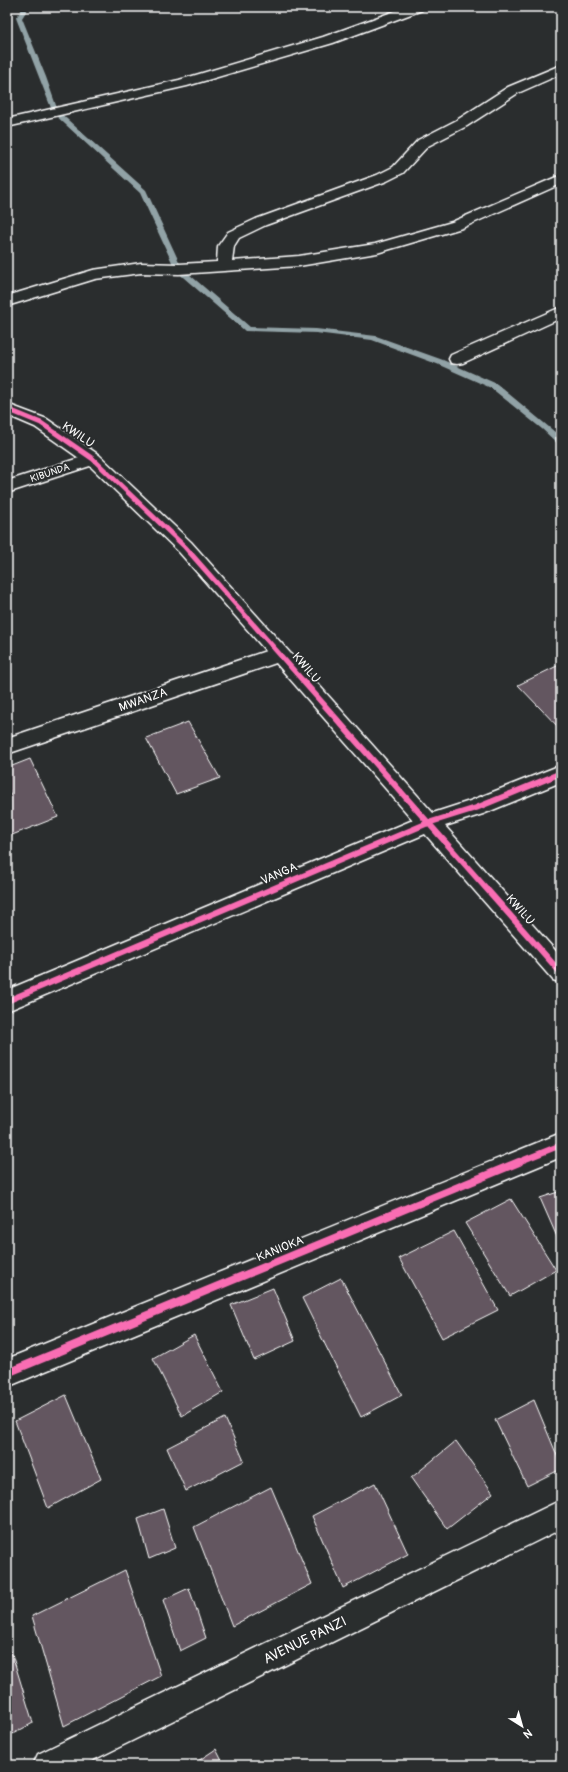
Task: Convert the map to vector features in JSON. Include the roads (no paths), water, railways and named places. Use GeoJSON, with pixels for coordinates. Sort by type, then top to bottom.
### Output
{"type":"FeatureCollection","features":[{"type":"Feature","properties":{"kind":"street"},"geometry":{"type":"LineString","coordinates":[[7,123],[182,83],[328,40],[418,7]]}},
{"type":"Feature","properties":{"kind":"street"},"geometry":{"type":"LineString","coordinates":[[224,265],[226,246],[233,236],[262,222],[382,178],[398,170],[422,143],[462,122],[513,90],[561,69]]}},
{"type":"Feature","properties":{"kind":"street"},"geometry":{"type":"LineString","coordinates":[[7,301],[93,275],[141,268],[179,269],[299,261],[377,248],[457,225],[561,180]]}},
{"type":"Feature","properties":{"kind":"street"},"geometry":{"type":"LineString","coordinates":[[457,359],[561,312]]}},
{"type":"Feature","properties":{"kind":"street","name":"KWILU"},"geometry":{"type":"LineString","coordinates":[[7,409],[41,423],[93,459],[185,546],[561,973]]}},
{"type":"Feature","properties":{"kind":"street","name":"KIBUNDA"},"geometry":{"type":"LineString","coordinates":[[7,487],[93,459]]}},
{"type":"Feature","properties":{"kind":"street","name":"MWANZA"},"geometry":{"type":"LineString","coordinates":[[7,746],[279,654]]}},
{"type":"Feature","properties":{"kind":"street","name":"VANGA"},"geometry":{"type":"LineString","coordinates":[[7,1001],[428,823],[476,808],[561,773]]}},
{"type":"Feature","properties":{"kind":"street","name":"KANIOKA"},"geometry":{"type":"LineString","coordinates":[[7,1373],[561,1145]]}},
{"type":"Feature","properties":{"kind":"street","name":"AVENUE PANZI"},"geometry":{"type":"LineString","coordinates":[[49,1765],[561,1514]]}},
{"type":"Feature","properties":{"kind":"waterway"},"geometry":{"type":"LineString","coordinates":[[26,7],[19,18],[43,77],[55,112],[143,192],[179,269],[248,329],[316,331],[373,338],[440,362],[494,386],[545,427],[561,442]]}}]}
